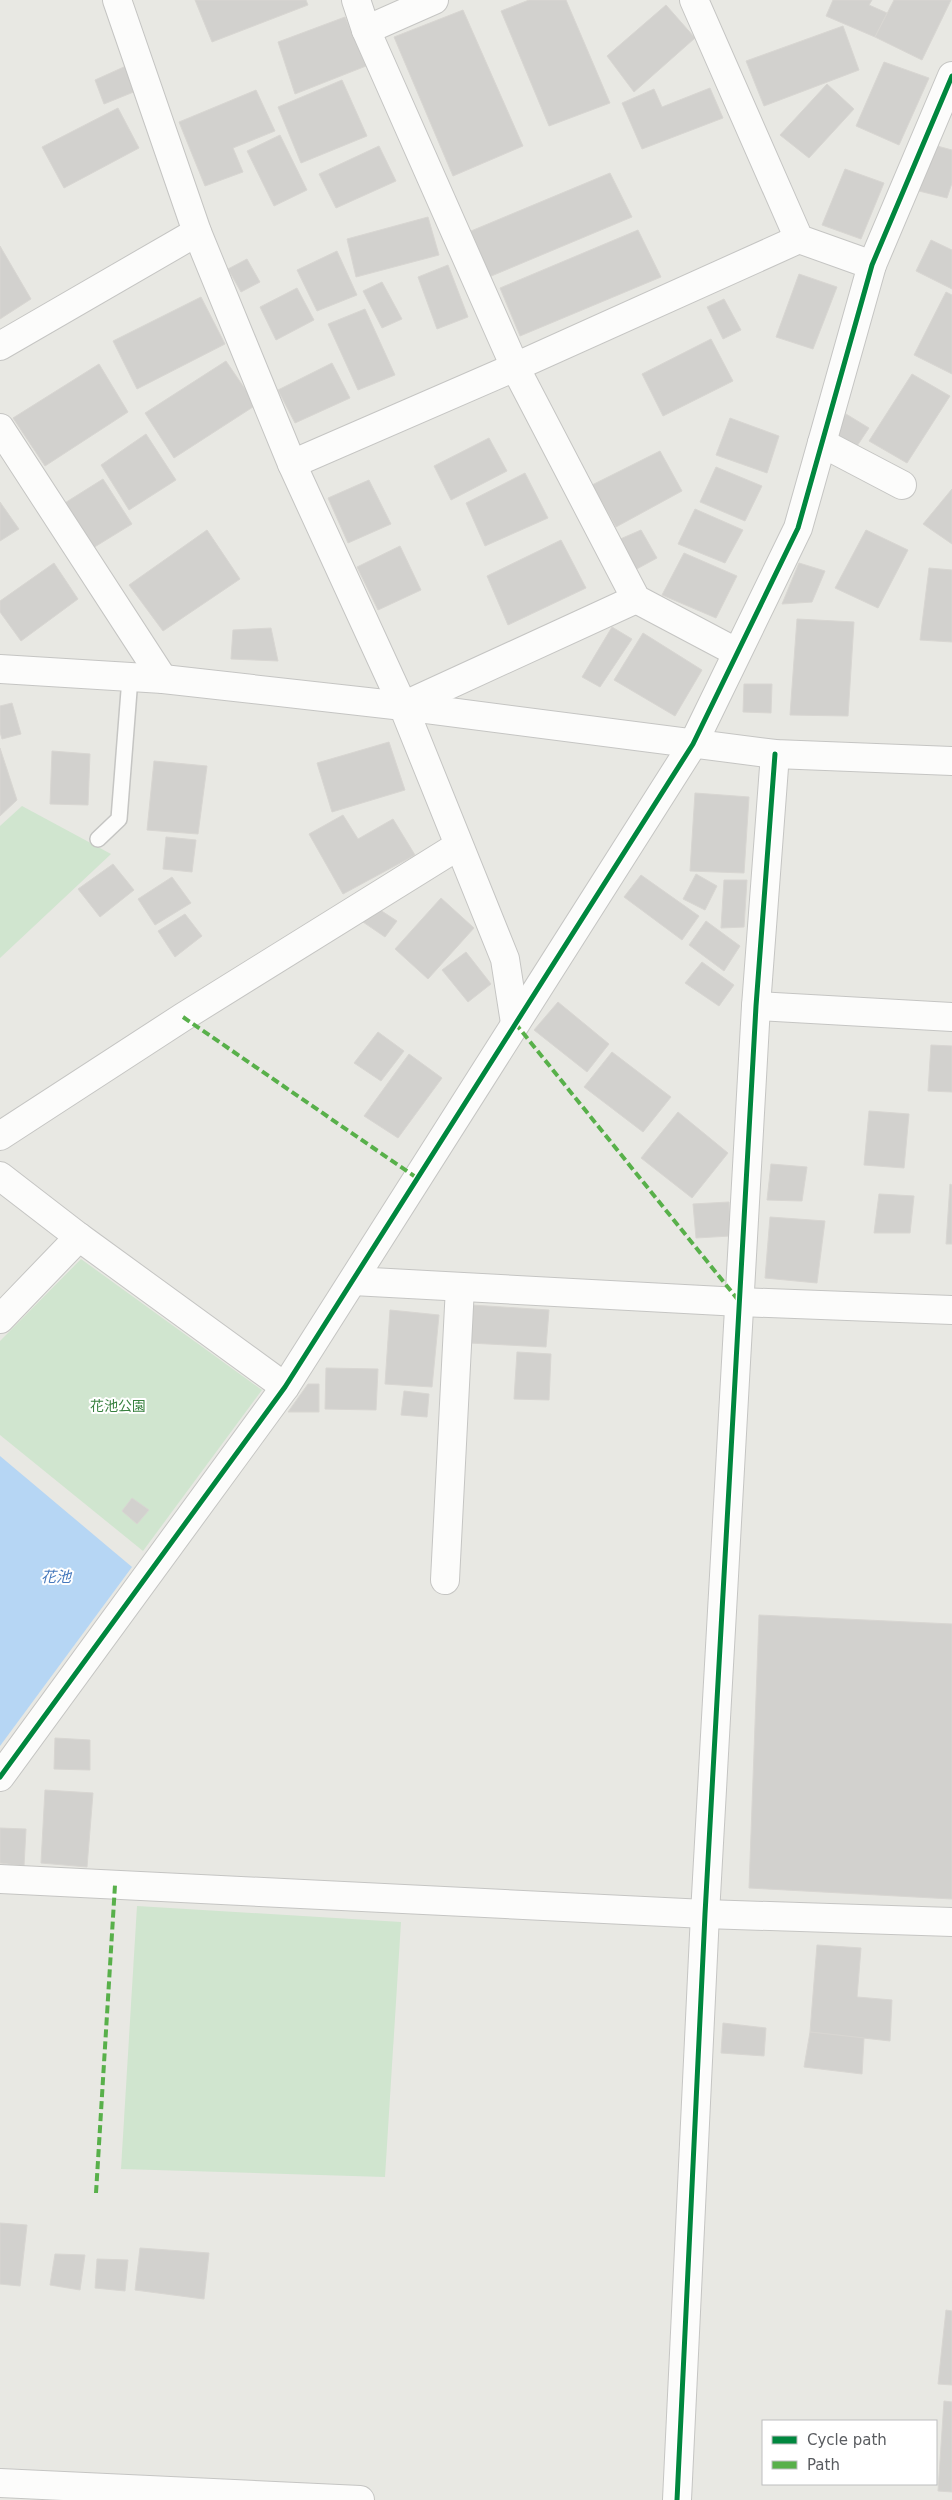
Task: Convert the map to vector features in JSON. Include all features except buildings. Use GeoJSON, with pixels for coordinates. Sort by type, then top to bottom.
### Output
{"type":"FeatureCollection","features":[{"type":"Feature","properties":{"kind":"street"},"geometry":{"type":"LineString","coordinates":[[117,0],[197,232],[292,464],[403,706],[505,959],[515,1023]]}},
{"type":"Feature","properties":{"kind":"street"},"geometry":{"type":"LineString","coordinates":[[356,0],[366,30],[515,367],[636,599],[736,652]]}},
{"type":"Feature","properties":{"kind":"street"},"geometry":{"type":"LineString","coordinates":[[366,30],[434,0]]}},
{"type":"Feature","properties":{"kind":"street"},"geometry":{"type":"LineString","coordinates":[[694,0],[799,239]]}},
{"type":"Feature","properties":{"kind":"street"},"geometry":{"type":"LineString","coordinates":[[0,1778],[285,1387],[693,744],[736,652],[798,528],[872,265],[952,76]]}},
{"type":"Feature","properties":{"kind":"street"},"geometry":{"type":"LineString","coordinates":[[0,346],[197,232]]}},
{"type":"Feature","properties":{"kind":"street"},"geometry":{"type":"LineString","coordinates":[[292,464],[515,367],[799,239],[872,265]]}},
{"type":"Feature","properties":{"kind":"street"},"geometry":{"type":"LineString","coordinates":[[0,428],[163,679]]}},
{"type":"Feature","properties":{"kind":"street"},"geometry":{"type":"LineString","coordinates":[[822,443],[902,485]]}},
{"type":"Feature","properties":{"kind":"street"},"geometry":{"type":"LineString","coordinates":[[403,706],[636,599]]}},
{"type":"Feature","properties":{"kind":"street"},"geometry":{"type":"LineString","coordinates":[[0,669],[163,679],[403,706],[775,754],[952,761]]}},
{"type":"Feature","properties":{"kind":"street"},"geometry":{"type":"LineString","coordinates":[[677,2500],[705,1914],[756,1006],[775,754]]}},
{"type":"Feature","properties":{"kind":"street"},"geometry":{"type":"LineString","coordinates":[[0,1136],[183,1017],[458,846]]}},
{"type":"Feature","properties":{"kind":"street"},"geometry":{"type":"LineString","coordinates":[[756,1006],[952,1017]]}},
{"type":"Feature","properties":{"kind":"street"},"geometry":{"type":"LineString","coordinates":[[0,1176],[79,1237],[285,1387]]}},
{"type":"Feature","properties":{"kind":"street"},"geometry":{"type":"LineString","coordinates":[[0,1319],[79,1237]]}},
{"type":"Feature","properties":{"kind":"street"},"geometry":{"type":"LineString","coordinates":[[353,1281],[740,1302],[952,1310]]}},
{"type":"Feature","properties":{"kind":"street"},"geometry":{"type":"LineString","coordinates":[[445,1580],[460,1287]]}},
{"type":"Feature","properties":{"kind":"street"},"geometry":{"type":"LineString","coordinates":[[0,1879],[705,1914],[952,1922]]}},
{"type":"Feature","properties":{"kind":"street"},"geometry":{"type":"LineString","coordinates":[[0,2483],[360,2500]]}},
{"type":"Feature","properties":{"kind":"lane"},"geometry":{"type":"LineString","coordinates":[[98,839],[119,819],[130,678]]}},
{"type":"Feature","properties":{"kind":"green space"},"geometry":{"type":"Polygon","coordinates":[[[22,806],[111,854],[0,958],[0,826],[22,806]]]}},
{"type":"Feature","properties":{"kind":"green space","name":"花池公園"},"geometry":{"type":"Polygon","coordinates":[[[81,1259],[262,1390],[143,1551],[0,1435],[0,1341],[81,1259]]]}},
{"type":"Feature","properties":{"kind":"green space"},"geometry":{"type":"Polygon","coordinates":[[[137,1906],[401,1922],[385,2177],[121,2169],[137,1906]]]}},
{"type":"Feature","properties":{"kind":"water","name":"花池"},"geometry":{"type":"Polygon","coordinates":[[[0,1456],[132,1567],[0,1746],[0,1456]]]}},
{"type":"Feature","properties":{"kind":"marked path"},"geometry":{"type":"LineString","coordinates":[[183,1017],[417,1178]]}},
{"type":"Feature","properties":{"kind":"marked path"},"geometry":{"type":"LineString","coordinates":[[515,1023],[739,1301]]}},
{"type":"Feature","properties":{"kind":"marked path"},"geometry":{"type":"LineString","coordinates":[[96,2193],[115,1885]]}},
{"type":"Feature","properties":{"kind":"cycle path"},"geometry":{"type":"LineString","coordinates":[[0,1777],[285,1387],[693,744],[798,528],[872,265],[952,76]]}},
{"type":"Feature","properties":{"kind":"cycle path"},"geometry":{"type":"LineString","coordinates":[[677,2500],[705,1914],[756,1006],[775,754]]}}]}
